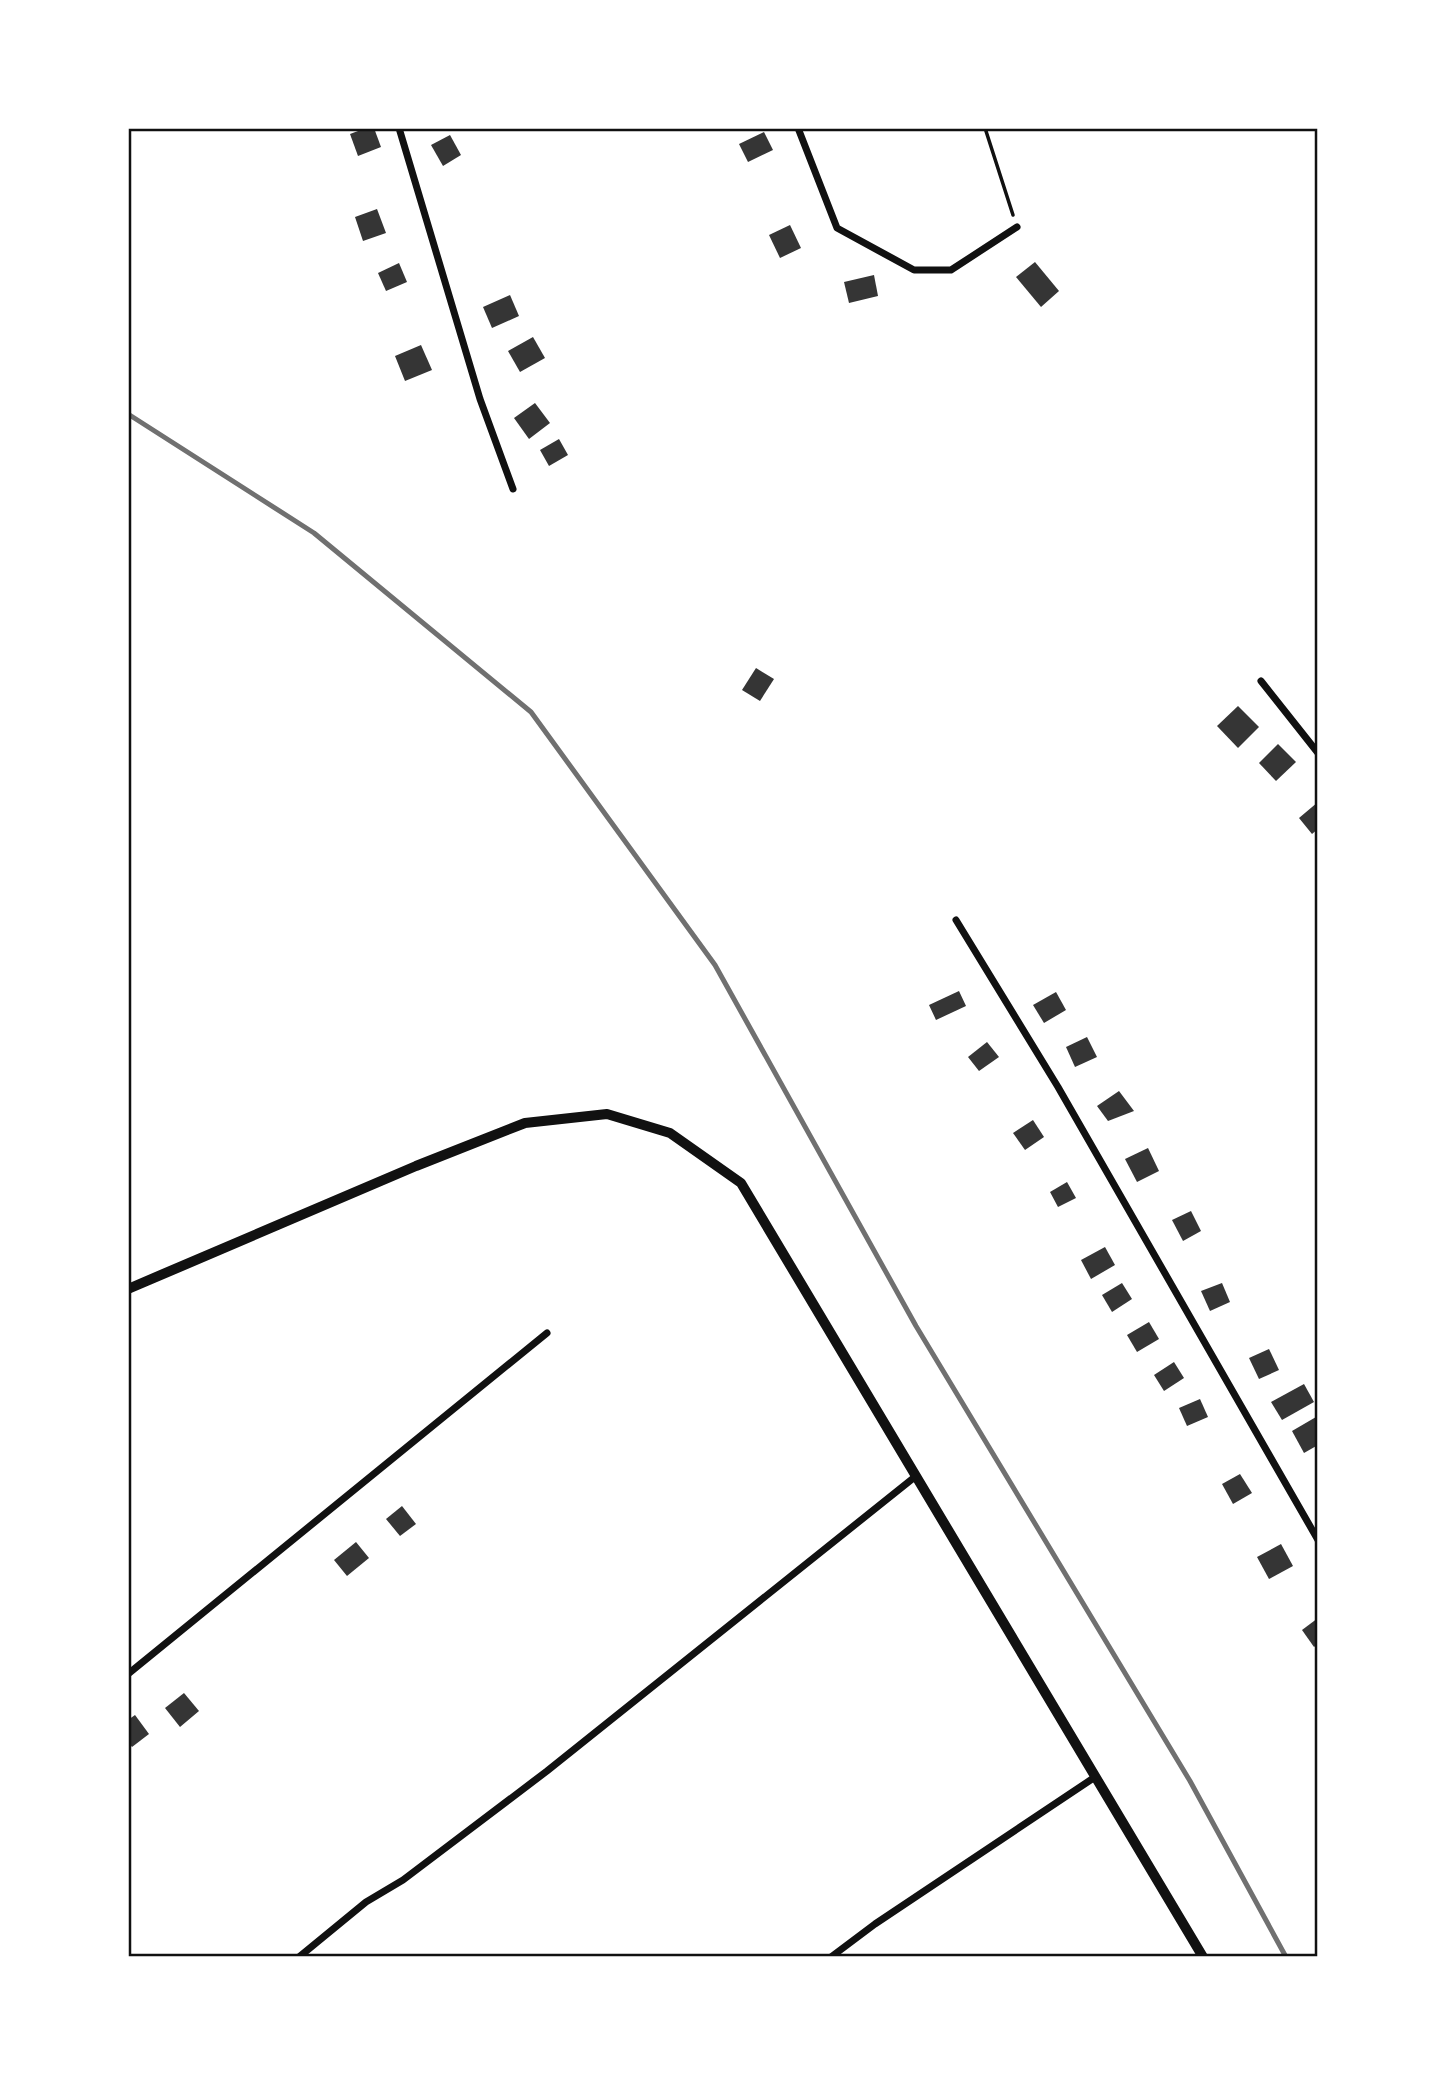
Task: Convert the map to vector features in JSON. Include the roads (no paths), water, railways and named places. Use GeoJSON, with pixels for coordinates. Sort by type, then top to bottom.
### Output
{"type":"FeatureCollection","features":[{"type":"Feature","properties":{"kind":"street"},"geometry":{"type":"LineString","coordinates":[[399,128],[480,399],[513,489]]}},
{"type":"Feature","properties":{"kind":"street"},"geometry":{"type":"LineString","coordinates":[[798,128],[836,228],[914,270],[951,270],[1017,227]]}},
{"type":"Feature","properties":{"kind":"street"},"geometry":{"type":"LineString","coordinates":[[1261,681],[1318,753]]}},
{"type":"Feature","properties":{"kind":"street"},"geometry":{"type":"LineString","coordinates":[[956,920],[1058,1087],[1318,1539]]}},
{"type":"Feature","properties":{"kind":"street"},"geometry":{"type":"LineString","coordinates":[[128,1289],[416,1166],[525,1123],[607,1114],[670,1133],[741,1182],[1203,1957]]}},
{"type":"Feature","properties":{"kind":"street"},"geometry":{"type":"LineString","coordinates":[[128,1674],[547,1333]]}},
{"type":"Feature","properties":{"kind":"street"},"geometry":{"type":"LineString","coordinates":[[299,1957],[366,1902],[403,1880],[547,1772],[916,1476]]}},
{"type":"Feature","properties":{"kind":"street"},"geometry":{"type":"LineString","coordinates":[[831,1957],[875,1924],[1096,1777]]}},
{"type":"Feature","properties":{"kind":"railway"},"geometry":{"type":"LineString","coordinates":[[128,414],[314,533],[531,712],[715,965],[916,1326],[1190,1781],[1286,1957]]}}]}
